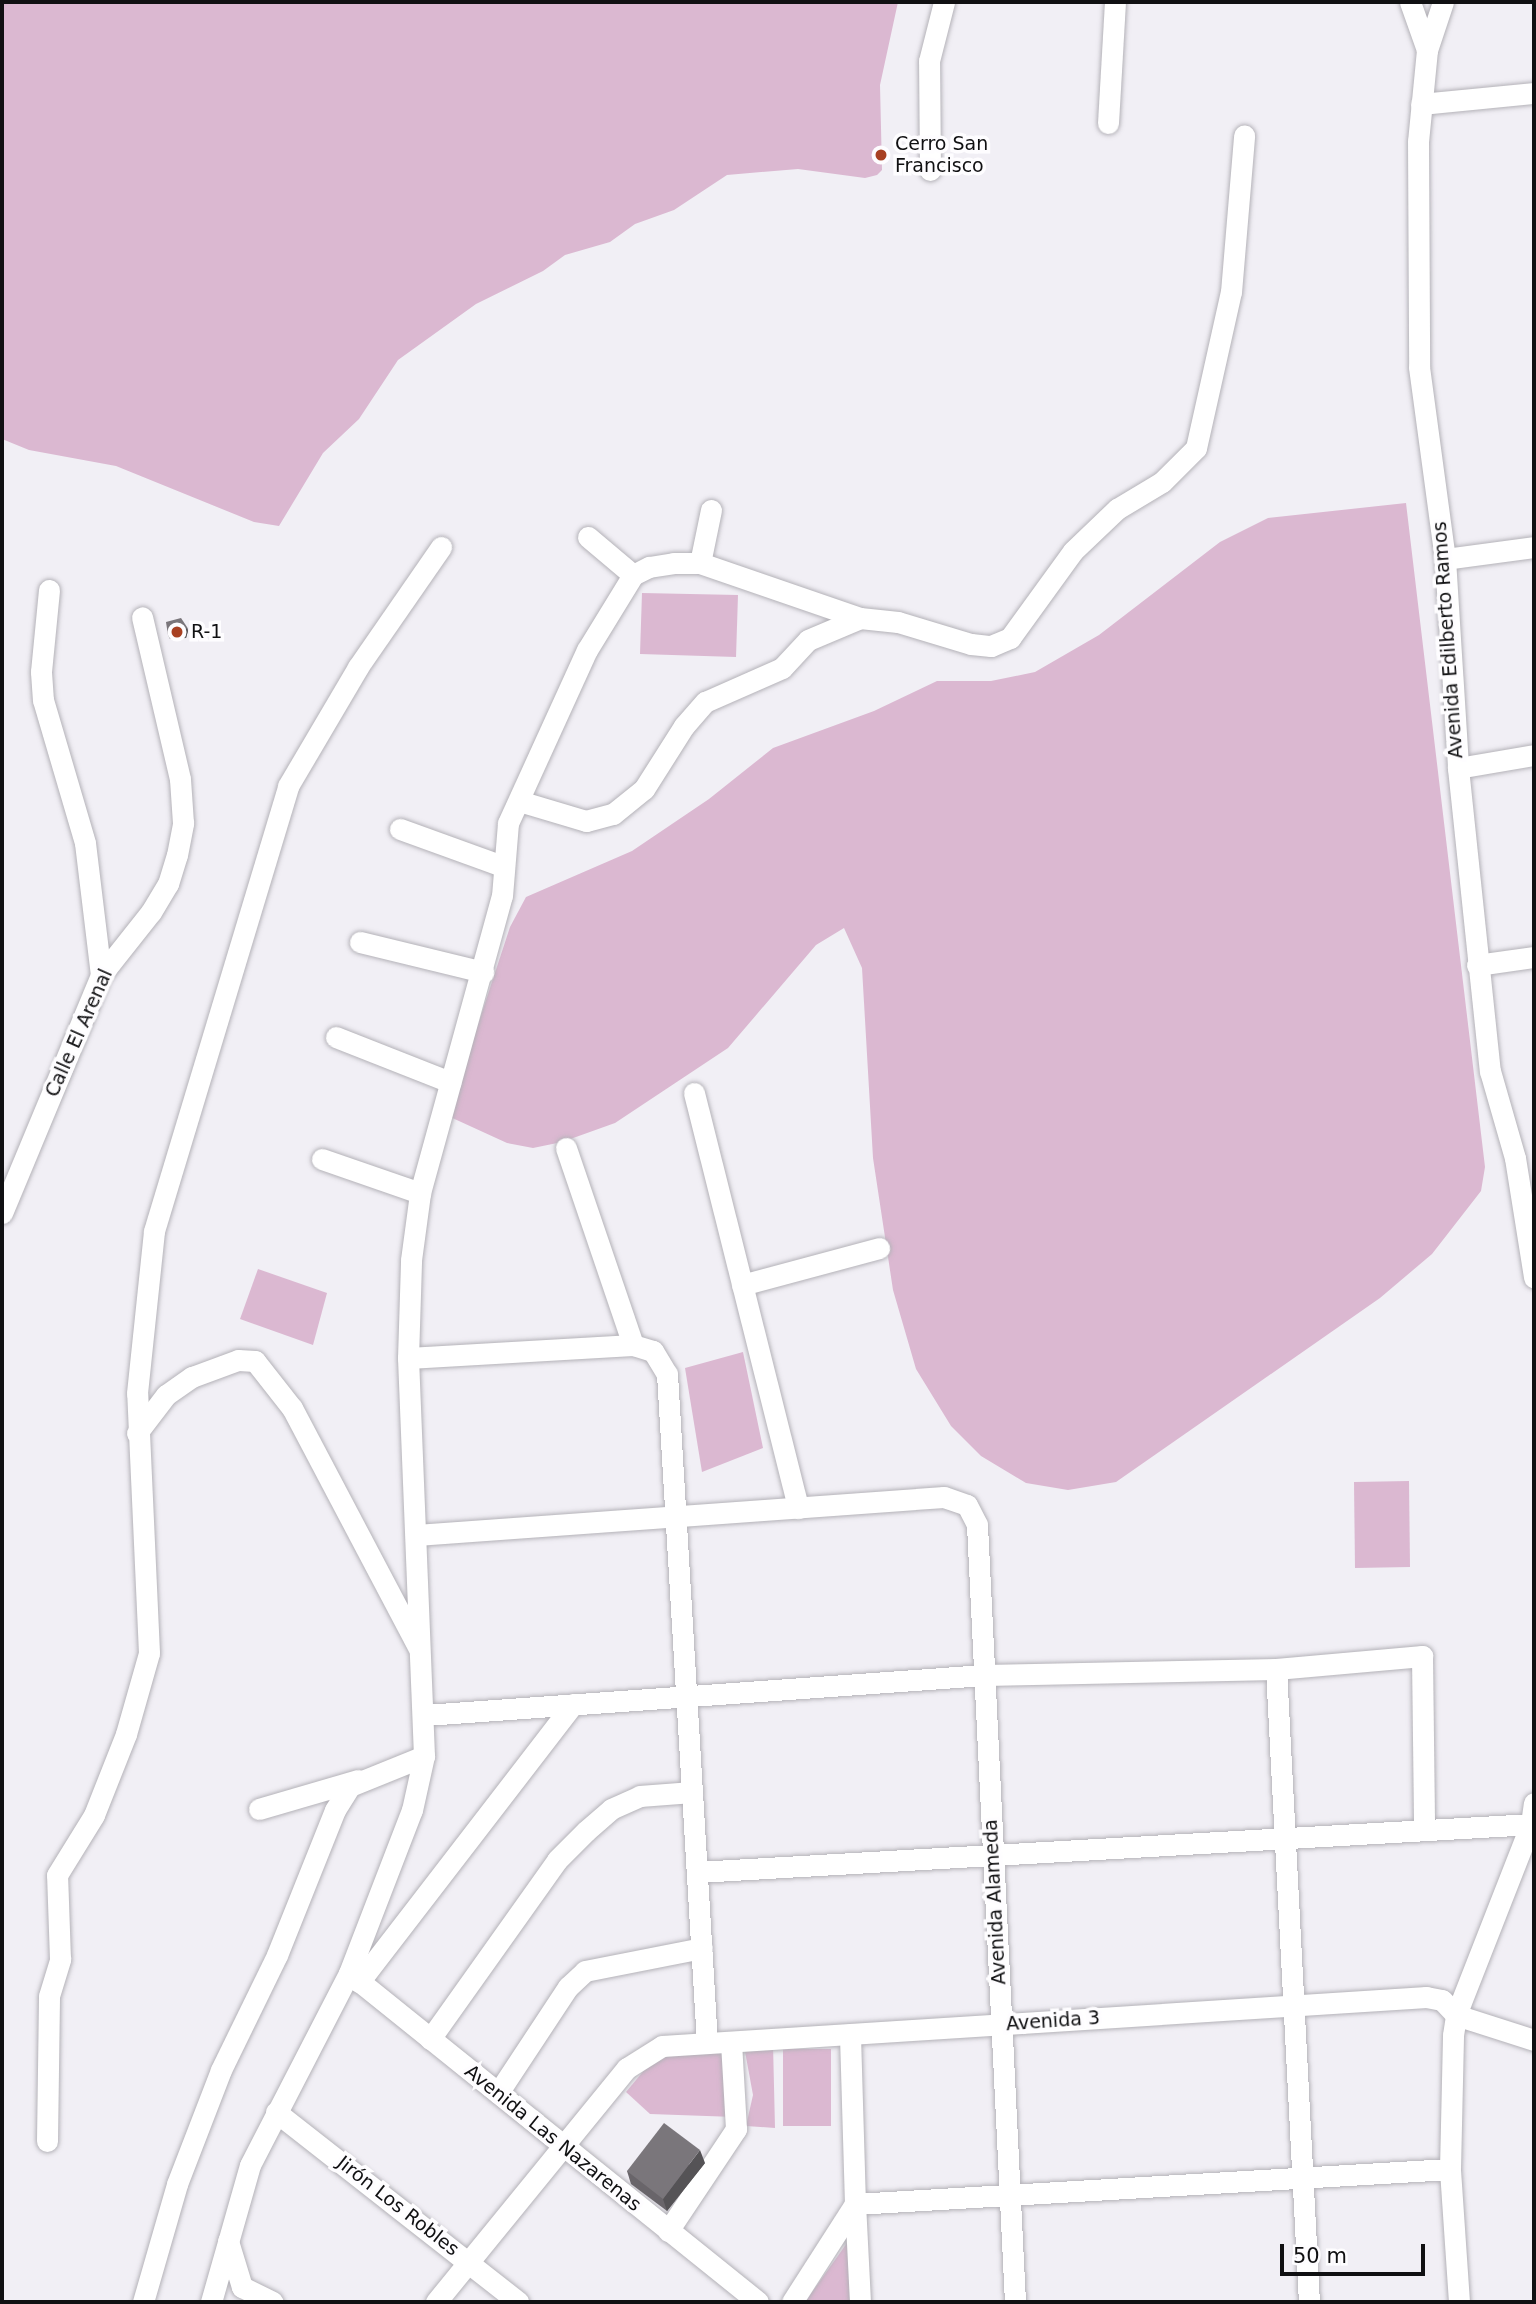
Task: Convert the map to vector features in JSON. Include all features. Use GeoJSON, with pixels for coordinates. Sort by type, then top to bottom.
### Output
{"type":"FeatureCollection","features":[{"type":"Feature","properties":{"kind":"street"},"geometry":{"type":"LineString","coordinates":[[930,170],[929,61],[944,2]]}},
{"type":"Feature","properties":{"kind":"street"},"geometry":{"type":"LineString","coordinates":[[1108,123],[1115,2]]}},
{"type":"Feature","properties":{"kind":"street"},"geometry":{"type":"LineString","coordinates":[[1410,2],[1427,50]]}},
{"type":"Feature","properties":{"kind":"street","name":"Avenida Edilberto Ramos"},"geometry":{"type":"LineString","coordinates":[[1444,3],[1427,50],[1421,104],[1419,367],[1445,559],[1458,768],[1490,1072],[1525,1156],[1534,1277]]}},
{"type":"Feature","properties":{"kind":"street"},"geometry":{"type":"LineString","coordinates":[[1421,104],[1534,93]]}},
{"type":"Feature","properties":{"kind":"street"},"geometry":{"type":"LineString","coordinates":[[354,1978],[412,1810],[424,1756],[425,1714],[408,1358],[411,1260],[420,1194],[502,896],[502,866],[508,823],[587,650],[633,575],[649,566],[700,564],[860,618],[898,622],[971,644],[991,646],[1010,638],[1073,551],[1117,509],[1162,482],[1196,448],[1231,292],[1244,136]]}},
{"type":"Feature","properties":{"kind":"street"},"geometry":{"type":"LineString","coordinates":[[700,564],[711,510]]}},
{"type":"Feature","properties":{"kind":"street"},"geometry":{"type":"LineString","coordinates":[[588,537],[633,575]]}},
{"type":"Feature","properties":{"kind":"street"},"geometry":{"type":"LineString","coordinates":[[47,2141],[49,1996],[60,1959],[57,1875],[94,1815],[126,1734],[149,1653],[137,1393],[154,1231],[268,842],[288,786],[324,725],[441,547]]}},
{"type":"Feature","properties":{"kind":"street"},"geometry":{"type":"LineString","coordinates":[[1445,559],[1534,547]]}},
{"type":"Feature","properties":{"kind":"street"},"geometry":{"type":"LineString","coordinates":[[49,590],[40,671],[43,700],[85,843],[101,975]]}},
{"type":"Feature","properties":{"kind":"street","name":"Calle El Arenal"},"geometry":{"type":"LineString","coordinates":[[2,1213],[101,975],[131,942],[169,884],[183,823],[180,779],[142,617]]}},
{"type":"Feature","properties":{"kind":"street"},"geometry":{"type":"LineString","coordinates":[[519,801],[586,821],[613,814],[643,789],[684,726],[705,702],[782,668],[808,640],[860,618]]}},
{"type":"Feature","properties":{"kind":"street"},"geometry":{"type":"LineString","coordinates":[[1458,768],[1534,755]]}},
{"type":"Feature","properties":{"kind":"street"},"geometry":{"type":"LineString","coordinates":[[400,829],[502,866]]}},
{"type":"Feature","properties":{"kind":"street"},"geometry":{"type":"LineString","coordinates":[[360,942],[483,972]]}},
{"type":"Feature","properties":{"kind":"street"},"geometry":{"type":"LineString","coordinates":[[1477,965],[1534,957]]}},
{"type":"Feature","properties":{"kind":"street"},"geometry":{"type":"LineString","coordinates":[[336,1037],[450,1082]]}},
{"type":"Feature","properties":{"kind":"street"},"geometry":{"type":"LineString","coordinates":[[416,1535],[799,1508],[694,1093]]}},
{"type":"Feature","properties":{"kind":"street"},"geometry":{"type":"LineString","coordinates":[[566,1148],[633,1345]]}},
{"type":"Feature","properties":{"kind":"street"},"geometry":{"type":"LineString","coordinates":[[322,1159],[420,1194]]}},
{"type":"Feature","properties":{"kind":"street"},"geometry":{"type":"LineString","coordinates":[[742,1285],[879,1248]]}},
{"type":"Feature","properties":{"kind":"street"},"geometry":{"type":"LineString","coordinates":[[408,1358],[633,1345],[653,1351],[667,1374],[707,2043]]}},
{"type":"Feature","properties":{"kind":"street"},"geometry":{"type":"LineString","coordinates":[[137,1433],[166,1395],[192,1377],[238,1360],[255,1361],[292,1408],[422,1655]]}},
{"type":"Feature","properties":{"kind":"street","name":"Avenida Alameda"},"geometry":{"type":"LineString","coordinates":[[799,1508],[944,1497],[967,1505],[977,1525],[1015,2302]]}},
{"type":"Feature","properties":{"kind":"street"},"geometry":{"type":"LineString","coordinates":[[425,1714],[985,1675],[1276,1668],[1422,1656],[1424,1830]]}},
{"type":"Feature","properties":{"kind":"street"},"geometry":{"type":"LineString","coordinates":[[1276,1668],[1309,2302]]}},
{"type":"Feature","properties":{"kind":"street"},"geometry":{"type":"LineString","coordinates":[[211,2302],[250,2165],[276,2112],[354,1978],[573,1704]]}},
{"type":"Feature","properties":{"kind":"street"},"geometry":{"type":"LineString","coordinates":[[260,1809],[368,1777],[424,1756]]}},
{"type":"Feature","properties":{"kind":"street"},"geometry":{"type":"LineString","coordinates":[[143,2302],[177,2185],[221,2070],[277,1955],[335,1810],[350,1786],[368,1777]]}},
{"type":"Feature","properties":{"kind":"street"},"geometry":{"type":"LineString","coordinates":[[430,2039],[556,1860],[586,1831],[611,1809],[640,1796],[692,1792]]}},
{"type":"Feature","properties":{"kind":"street"},"geometry":{"type":"LineString","coordinates":[[1459,2302],[1450,2169],[1449,2061],[1456,2015],[1531,1824],[1534,1803]]}},
{"type":"Feature","properties":{"kind":"street"},"geometry":{"type":"LineString","coordinates":[[697,1872],[1531,1824]]}},
{"type":"Feature","properties":{"kind":"street"},"geometry":{"type":"LineString","coordinates":[[498,2093],[568,1987],[585,1971],[702,1948]]}},
{"type":"Feature","properties":{"kind":"street","name":"Avenida Las Nazarenas"},"geometry":{"type":"LineString","coordinates":[[354,1978],[758,2302]]}},
{"type":"Feature","properties":{"kind":"street","name":"Avenida 3"},"geometry":{"type":"LineString","coordinates":[[564,2147],[627,2068],[645,2054],[662,2046],[1426,1997],[1442,2000],[1456,2015],[1534,2040]]}},
{"type":"Feature","properties":{"kind":"street"},"geometry":{"type":"LineString","coordinates":[[850,2034],[860,2302]]}},
{"type":"Feature","properties":{"kind":"street"},"geometry":{"type":"LineString","coordinates":[[668,2231],[736,2129],[731,2042]]}},
{"type":"Feature","properties":{"kind":"street","name":"Jirón Los Robles"},"geometry":{"type":"LineString","coordinates":[[276,2112],[518,2302]]}},
{"type":"Feature","properties":{"kind":"street"},"geometry":{"type":"LineString","coordinates":[[436,2302],[564,2147]]}},
{"type":"Feature","properties":{"kind":"street"},"geometry":{"type":"LineString","coordinates":[[855,2204],[1304,2174],[1450,2169]]}},
{"type":"Feature","properties":{"kind":"street"},"geometry":{"type":"LineString","coordinates":[[792,2302],[855,2204]]}},
{"type":"Feature","properties":{"kind":"street"},"geometry":{"type":"LineString","coordinates":[[227,2239],[242,2287],[272,2302]]}},
{"type":"Feature","properties":{"kind":"shaded area"},"geometry":{"type":"Polygon","coordinates":[[[2,2],[898,2],[880,85],[882,170],[877,175],[865,178],[798,169],[727,175],[674,210],[635,224],[610,242],[565,255],[543,271],[476,304],[398,360],[359,419],[323,453],[279,526],[254,522],[116,466],[29,450],[2,439],[2,2]]]}},
{"type":"Feature","properties":{"kind":"shaded area"},"geometry":{"type":"Polygon","coordinates":[[[1406,503],[1485,1167],[1481,1191],[1432,1254],[1380,1298],[1116,1482],[1068,1490],[1026,1483],[981,1456],[951,1426],[916,1369],[893,1290],[873,1158],[862,968],[844,928],[816,945],[728,1048],[615,1123],[562,1142],[533,1148],[507,1143],[448,1116],[510,927],[526,897],[632,851],[709,799],[773,748],[874,711],[937,681],[991,681],[1035,672],[1099,635],[1220,542],[1268,518],[1406,503]]]}},
{"type":"Feature","properties":{"kind":"shaded area"},"geometry":{"type":"Polygon","coordinates":[[[642,593],[738,595],[736,657],[640,654],[642,593]]]}},
{"type":"Feature","properties":{"kind":"shaded area"},"geometry":{"type":"Polygon","coordinates":[[[258,1269],[327,1293],[313,1345],[240,1319],[258,1269]]]}},
{"type":"Feature","properties":{"kind":"shaded area"},"geometry":{"type":"Polygon","coordinates":[[[743,1352],[763,1448],[702,1472],[685,1368],[743,1352]]]}},
{"type":"Feature","properties":{"kind":"shaded area"},"geometry":{"type":"Polygon","coordinates":[[[1409,1481],[1410,1567],[1355,1568],[1354,1482],[1409,1481]]]}},
{"type":"Feature","properties":{"kind":"shaded area"},"geometry":{"type":"Polygon","coordinates":[[[773,2044],[775,2128],[746,2126],[753,2095],[744,2046],[773,2044]]]}},
{"type":"Feature","properties":{"kind":"shaded area"},"geometry":{"type":"Polygon","coordinates":[[[715,2048],[726,2054],[735,2117],[650,2114],[626,2092],[656,2056],[715,2048]]]}},
{"type":"Feature","properties":{"kind":"shaded area"},"geometry":{"type":"Polygon","coordinates":[[[783,2049],[831,2049],[831,2126],[783,2126],[783,2049]]]}},
{"type":"Feature","properties":{"kind":"shaded area"},"geometry":{"type":"Polygon","coordinates":[[[857,2229],[856,2302],[805,2302],[857,2229]]]}},
{"type":"Feature","properties":{"kind":"building","name":"R-1"},"geometry":{"type":"Polygon","coordinates":[[[181,618],[187,627],[184,634],[168,635],[166,622],[181,618]]]}},
{"type":"Feature","properties":{"kind":"building"},"geometry":{"type":"Polygon","coordinates":[[[664,2123],[700,2150],[663,2199],[627,2171],[664,2123]]]}},
{"type":"Feature","properties":{"kind":"place","name":"Cerro San Francisco"},"geometry":{"type":"Point","coordinates":[881,155]}},
{"type":"Feature","properties":{"kind":"place","name":"R-1"},"geometry":{"type":"Point","coordinates":[177,632]}}]}
